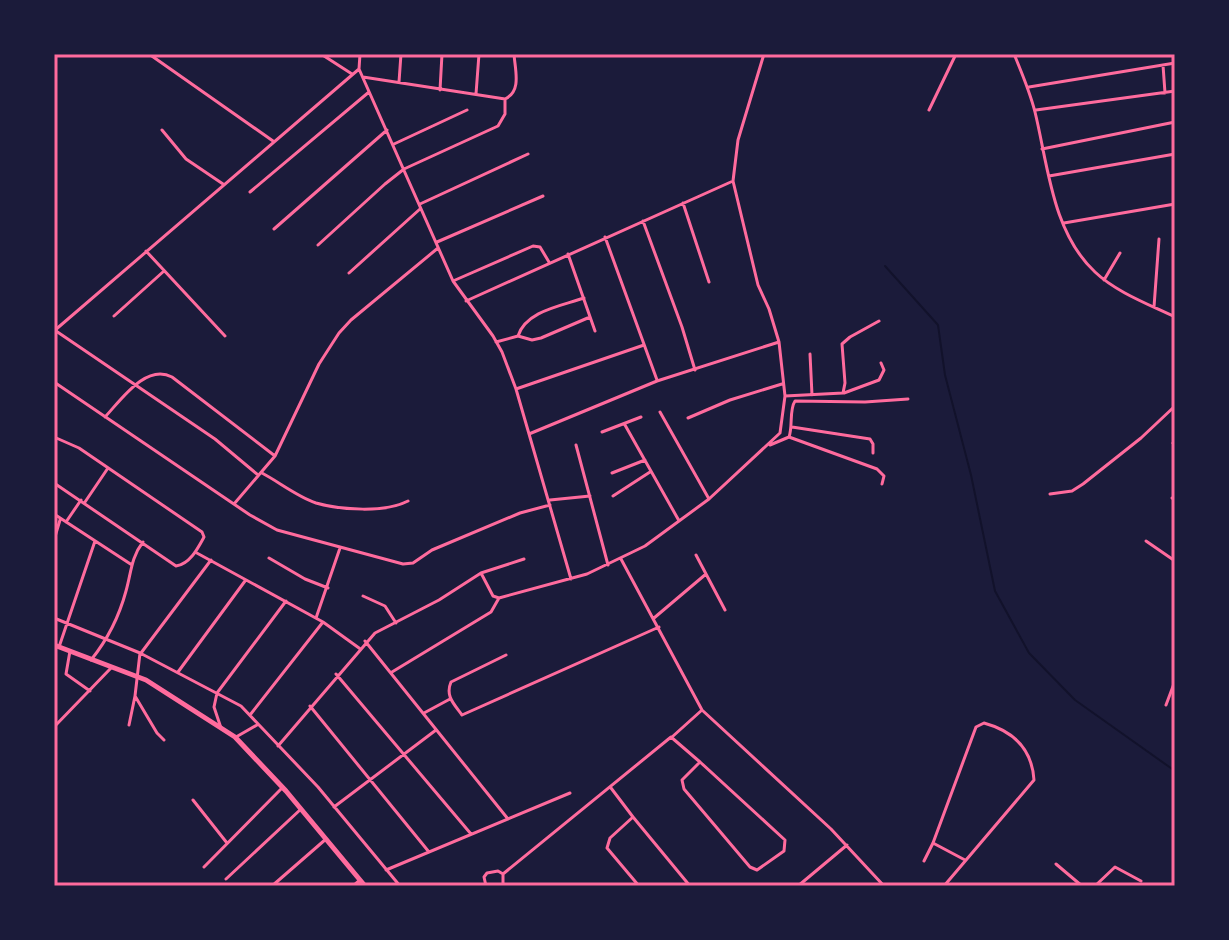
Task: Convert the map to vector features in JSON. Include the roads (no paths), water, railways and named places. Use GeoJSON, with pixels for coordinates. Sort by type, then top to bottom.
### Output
{"type":"FeatureCollection","features":[{"type":"Feature","properties":{"kind":"main road"},"geometry":{"type":"LineString","coordinates":[[56,646],[139,677],[235,737],[283,787],[326,839],[357,884],[365,886]]}},
{"type":"Feature","properties":{"kind":"street"},"geometry":{"type":"LineString","coordinates":[[149,54],[273,141]]}},
{"type":"Feature","properties":{"kind":"street"},"geometry":{"type":"LineString","coordinates":[[321,54],[352,74]]}},
{"type":"Feature","properties":{"kind":"street"},"geometry":{"type":"LineString","coordinates":[[360,54],[359,69],[453,281],[496,342],[516,389],[571,579]]}},
{"type":"Feature","properties":{"kind":"street"},"geometry":{"type":"LineString","coordinates":[[399,82],[401,54]]}},
{"type":"Feature","properties":{"kind":"street"},"geometry":{"type":"LineString","coordinates":[[440,90],[442,54]]}},
{"type":"Feature","properties":{"kind":"street"},"geometry":{"type":"LineString","coordinates":[[476,94],[479,54]]}},
{"type":"Feature","properties":{"kind":"street"},"geometry":{"type":"LineString","coordinates":[[363,77],[505,99],[512,96],[515,90],[514,54]]}},
{"type":"Feature","properties":{"kind":"street"},"geometry":{"type":"LineString","coordinates":[[481,573],[493,596],[499,598],[571,579],[621,559],[659,536],[709,499],[770,445],[782,428],[785,396],[779,342],[758,285],[733,181],[738,140],[764,54]]}},
{"type":"Feature","properties":{"kind":"street"},"geometry":{"type":"LineString","coordinates":[[929,110],[956,54]]}},
{"type":"Feature","properties":{"kind":"street"},"geometry":{"type":"LineString","coordinates":[[1014,54],[1034,110],[1063,223],[1081,256],[1104,280],[1175,317]]}},
{"type":"Feature","properties":{"kind":"street"},"geometry":{"type":"LineString","coordinates":[[1027,88],[1175,63]]}},
{"type":"Feature","properties":{"kind":"street"},"geometry":{"type":"LineString","coordinates":[[1163,65],[1165,93]]}},
{"type":"Feature","properties":{"kind":"street"},"geometry":{"type":"LineString","coordinates":[[359,69],[54,331],[215,439],[259,473],[315,503],[366,509],[394,508],[408,501]]}},
{"type":"Feature","properties":{"kind":"street"},"geometry":{"type":"LineString","coordinates":[[1034,110],[1175,91]]}},
{"type":"Feature","properties":{"kind":"street"},"geometry":{"type":"LineString","coordinates":[[250,192],[369,92]]}},
{"type":"Feature","properties":{"kind":"street"},"geometry":{"type":"LineString","coordinates":[[318,245],[404,169],[498,126],[505,114],[505,99]]}},
{"type":"Feature","properties":{"kind":"street"},"geometry":{"type":"LineString","coordinates":[[394,145],[467,110]]}},
{"type":"Feature","properties":{"kind":"street"},"geometry":{"type":"LineString","coordinates":[[1042,149],[1175,122]]}},
{"type":"Feature","properties":{"kind":"street"},"geometry":{"type":"LineString","coordinates":[[162,130],[186,159],[223,184]]}},
{"type":"Feature","properties":{"kind":"street"},"geometry":{"type":"LineString","coordinates":[[274,229],[387,130]]}},
{"type":"Feature","properties":{"kind":"street"},"geometry":{"type":"LineString","coordinates":[[349,273],[420,206],[528,154]]}},
{"type":"Feature","properties":{"kind":"street"},"geometry":{"type":"LineString","coordinates":[[1049,176],[1175,154]]}},
{"type":"Feature","properties":{"kind":"street"},"geometry":{"type":"LineString","coordinates":[[466,301],[733,181]]}},
{"type":"Feature","properties":{"kind":"street"},"geometry":{"type":"LineString","coordinates":[[234,504],[275,456],[315,373],[339,333],[351,320],[438,245],[543,196]]}},
{"type":"Feature","properties":{"kind":"street"},"geometry":{"type":"LineString","coordinates":[[683,203],[709,282]]}},
{"type":"Feature","properties":{"kind":"street"},"geometry":{"type":"LineString","coordinates":[[1063,223],[1175,204]]}},
{"type":"Feature","properties":{"kind":"street"},"geometry":{"type":"LineString","coordinates":[[643,221],[695,370]]}},
{"type":"Feature","properties":{"kind":"street"},"geometry":{"type":"LineString","coordinates":[[605,237],[657,381]]}},
{"type":"Feature","properties":{"kind":"street"},"geometry":{"type":"LineString","coordinates":[[1154,307],[1159,239]]}},
{"type":"Feature","properties":{"kind":"street"},"geometry":{"type":"LineString","coordinates":[[453,281],[533,246],[540,247],[549,263]]}},
{"type":"Feature","properties":{"kind":"street"},"geometry":{"type":"LineString","coordinates":[[146,251],[225,336]]}},
{"type":"Feature","properties":{"kind":"street"},"geometry":{"type":"LineString","coordinates":[[1104,280],[1120,253]]}},
{"type":"Feature","properties":{"kind":"street"},"geometry":{"type":"LineString","coordinates":[[568,254],[595,331]]}},
{"type":"Feature","properties":{"kind":"street"},"geometry":{"type":"LineString","coordinates":[[114,316],[164,271]]}},
{"type":"Feature","properties":{"kind":"street"},"geometry":{"type":"LineString","coordinates":[[518,336],[528,319],[584,298]]}},
{"type":"Feature","properties":{"kind":"street"},"geometry":{"type":"LineString","coordinates":[[496,342],[518,336],[526,340],[541,338],[590,317]]}},
{"type":"Feature","properties":{"kind":"street"},"geometry":{"type":"LineString","coordinates":[[843,393],[842,344],[879,321]]}},
{"type":"Feature","properties":{"kind":"street"},"geometry":{"type":"LineString","coordinates":[[529,434],[657,381],[779,342]]}},
{"type":"Feature","properties":{"kind":"street"},"geometry":{"type":"LineString","coordinates":[[516,389],[644,345]]}},
{"type":"Feature","properties":{"kind":"street"},"geometry":{"type":"LineString","coordinates":[[810,354],[812,395]]}},
{"type":"Feature","properties":{"kind":"street"},"geometry":{"type":"LineString","coordinates":[[785,396],[853,392],[879,380],[884,370],[881,363]]}},
{"type":"Feature","properties":{"kind":"street"},"geometry":{"type":"LineString","coordinates":[[105,417],[135,385],[153,374],[166,374],[275,456]]}},
{"type":"Feature","properties":{"kind":"street"},"geometry":{"type":"LineString","coordinates":[[54,382],[277,530],[408,564],[432,550],[530,508],[590,496]]}},
{"type":"Feature","properties":{"kind":"street"},"geometry":{"type":"LineString","coordinates":[[688,418],[730,400],[784,384]]}},
{"type":"Feature","properties":{"kind":"street"},"geometry":{"type":"LineString","coordinates":[[789,437],[795,401],[908,399]]}},
{"type":"Feature","properties":{"kind":"street"},"geometry":{"type":"LineString","coordinates":[[1050,494],[1072,491],[1083,484],[1141,438],[1175,406]]}},
{"type":"Feature","properties":{"kind":"street"},"geometry":{"type":"LineString","coordinates":[[660,412],[709,499]]}},
{"type":"Feature","properties":{"kind":"street"},"geometry":{"type":"LineString","coordinates":[[602,432],[641,417]]}},
{"type":"Feature","properties":{"kind":"street"},"geometry":{"type":"LineString","coordinates":[[625,425],[679,520]]}},
{"type":"Feature","properties":{"kind":"street"},"geometry":{"type":"LineString","coordinates":[[792,427],[870,439],[873,453]]}},
{"type":"Feature","properties":{"kind":"street"},"geometry":{"type":"LineString","coordinates":[[54,437],[79,448],[205,535],[195,552],[182,565],[176,566],[54,483]]}},
{"type":"Feature","properties":{"kind":"street"},"geometry":{"type":"LineString","coordinates":[[770,445],[789,437],[877,469],[884,476],[882,484]]}},
{"type":"Feature","properties":{"kind":"street"},"geometry":{"type":"LineString","coordinates":[[576,445],[608,565]]}},
{"type":"Feature","properties":{"kind":"street"},"geometry":{"type":"LineString","coordinates":[[612,473],[645,460]]}},
{"type":"Feature","properties":{"kind":"street"},"geometry":{"type":"LineString","coordinates":[[66,522],[108,468]]}},
{"type":"Feature","properties":{"kind":"street"},"geometry":{"type":"LineString","coordinates":[[613,496],[651,471]]}},
{"type":"Feature","properties":{"kind":"street"},"geometry":{"type":"LineString","coordinates":[[54,514],[132,565]]}},
{"type":"Feature","properties":{"kind":"street"},"geometry":{"type":"LineString","coordinates":[[54,540],[60,520]]}},
{"type":"Feature","properties":{"kind":"street"},"geometry":{"type":"LineString","coordinates":[[56,646],[69,622],[95,541]]}},
{"type":"Feature","properties":{"kind":"street"},"geometry":{"type":"LineString","coordinates":[[1146,541],[1175,561]]}},
{"type":"Feature","properties":{"kind":"street"},"geometry":{"type":"LineString","coordinates":[[91,660],[107,640],[143,542]]}},
{"type":"Feature","properties":{"kind":"street"},"geometry":{"type":"LineString","coordinates":[[316,618],[340,548]]}},
{"type":"Feature","properties":{"kind":"street"},"geometry":{"type":"LineString","coordinates":[[195,552],[323,622],[359,648]]}},
{"type":"Feature","properties":{"kind":"street"},"geometry":{"type":"LineString","coordinates":[[696,555],[725,610]]}},
{"type":"Feature","properties":{"kind":"street"},"geometry":{"type":"LineString","coordinates":[[269,558],[305,579],[328,588]]}},
{"type":"Feature","properties":{"kind":"street"},"geometry":{"type":"LineString","coordinates":[[278,746],[336,674],[375,633],[481,573],[524,559]]}},
{"type":"Feature","properties":{"kind":"street"},"geometry":{"type":"LineString","coordinates":[[621,559],[702,710],[847,845],[884,886]]}},
{"type":"Feature","properties":{"kind":"street"},"geometry":{"type":"LineString","coordinates":[[129,725],[139,677],[140,653],[211,560]]}},
{"type":"Feature","properties":{"kind":"street"},"geometry":{"type":"LineString","coordinates":[[654,618],[706,574]]}},
{"type":"Feature","properties":{"kind":"street"},"geometry":{"type":"LineString","coordinates":[[177,673],[245,581]]}},
{"type":"Feature","properties":{"kind":"street"},"geometry":{"type":"LineString","coordinates":[[363,596],[385,606],[396,623]]}},
{"type":"Feature","properties":{"kind":"street"},"geometry":{"type":"LineString","coordinates":[[392,672],[491,612],[499,598]]}},
{"type":"Feature","properties":{"kind":"street"},"geometry":{"type":"LineString","coordinates":[[221,728],[214,707],[217,693],[286,601]]}},
{"type":"Feature","properties":{"kind":"street"},"geometry":{"type":"LineString","coordinates":[[54,618],[140,653],[241,706],[334,807],[400,886]]}},
{"type":"Feature","properties":{"kind":"street"},"geometry":{"type":"LineString","coordinates":[[250,715],[323,622]]}},
{"type":"Feature","properties":{"kind":"street"},"geometry":{"type":"LineString","coordinates":[[506,655],[451,682],[448,689],[450,699],[462,715],[659,627]]}},
{"type":"Feature","properties":{"kind":"street"},"geometry":{"type":"LineString","coordinates":[[365,641],[508,819]]}},
{"type":"Feature","properties":{"kind":"street"},"geometry":{"type":"LineString","coordinates":[[70,651],[66,674],[90,691]]}},
{"type":"Feature","properties":{"kind":"street"},"geometry":{"type":"LineString","coordinates":[[54,727],[111,668]]}},
{"type":"Feature","properties":{"kind":"street"},"geometry":{"type":"LineString","coordinates":[[336,674],[471,834]]}},
{"type":"Feature","properties":{"kind":"street"},"geometry":{"type":"LineString","coordinates":[[1166,705],[1175,681]]}},
{"type":"Feature","properties":{"kind":"street"},"geometry":{"type":"LineString","coordinates":[[135,696],[164,740]]}},
{"type":"Feature","properties":{"kind":"street"},"geometry":{"type":"LineString","coordinates":[[424,713],[450,699]]}},
{"type":"Feature","properties":{"kind":"street"},"geometry":{"type":"LineString","coordinates":[[310,706],[429,852]]}},
{"type":"Feature","properties":{"kind":"street"},"geometry":{"type":"LineString","coordinates":[[503,874],[702,710]]}},
{"type":"Feature","properties":{"kind":"street"},"geometry":{"type":"LineString","coordinates":[[924,861],[976,727],[984,723],[1002,728],[1017,740],[1029,760],[1034,780],[944,886]]}},
{"type":"Feature","properties":{"kind":"street"},"geometry":{"type":"LineString","coordinates":[[235,737],[257,725]]}},
{"type":"Feature","properties":{"kind":"street"},"geometry":{"type":"LineString","coordinates":[[334,807],[436,730]]}},
{"type":"Feature","properties":{"kind":"street"},"geometry":{"type":"LineString","coordinates":[[671,737],[700,762],[785,840],[784,851],[764,867],[757,870],[750,867],[684,789],[682,780],[700,762]]}},
{"type":"Feature","properties":{"kind":"street"},"geometry":{"type":"LineString","coordinates":[[204,867],[283,787]]}},
{"type":"Feature","properties":{"kind":"street"},"geometry":{"type":"LineString","coordinates":[[611,788],[690,886]]}},
{"type":"Feature","properties":{"kind":"street"},"geometry":{"type":"LineString","coordinates":[[386,870],[570,793]]}},
{"type":"Feature","properties":{"kind":"street"},"geometry":{"type":"LineString","coordinates":[[193,800],[227,843]]}},
{"type":"Feature","properties":{"kind":"street"},"geometry":{"type":"LineString","coordinates":[[226,879],[301,809]]}},
{"type":"Feature","properties":{"kind":"street"},"geometry":{"type":"LineString","coordinates":[[633,817],[610,838],[607,848],[639,886]]}},
{"type":"Feature","properties":{"kind":"street"},"geometry":{"type":"LineString","coordinates":[[272,886],[326,839]]}},
{"type":"Feature","properties":{"kind":"street"},"geometry":{"type":"LineString","coordinates":[[933,843],[965,860]]}},
{"type":"Feature","properties":{"kind":"street"},"geometry":{"type":"LineString","coordinates":[[798,886],[847,845]]}},
{"type":"Feature","properties":{"kind":"street"},"geometry":{"type":"LineString","coordinates":[[1056,864],[1082,886]]}},
{"type":"Feature","properties":{"kind":"street"},"geometry":{"type":"LineString","coordinates":[[1095,886],[1115,867],[1141,881]]}},
{"type":"Feature","properties":{"kind":"street"},"geometry":{"type":"LineString","coordinates":[[486,886],[484,877],[487,873],[498,871],[503,874]]}},
{"type":"Feature","properties":{"kind":"street"},"geometry":{"type":"LineString","coordinates":[[503,874],[503,886]]}},
{"type":"Feature","properties":{"kind":"waterway"},"geometry":{"type":"LineString","coordinates":[[885,266],[938,325],[945,375],[971,475],[995,591],[1029,653],[1075,700],[1175,771]]}}]}
